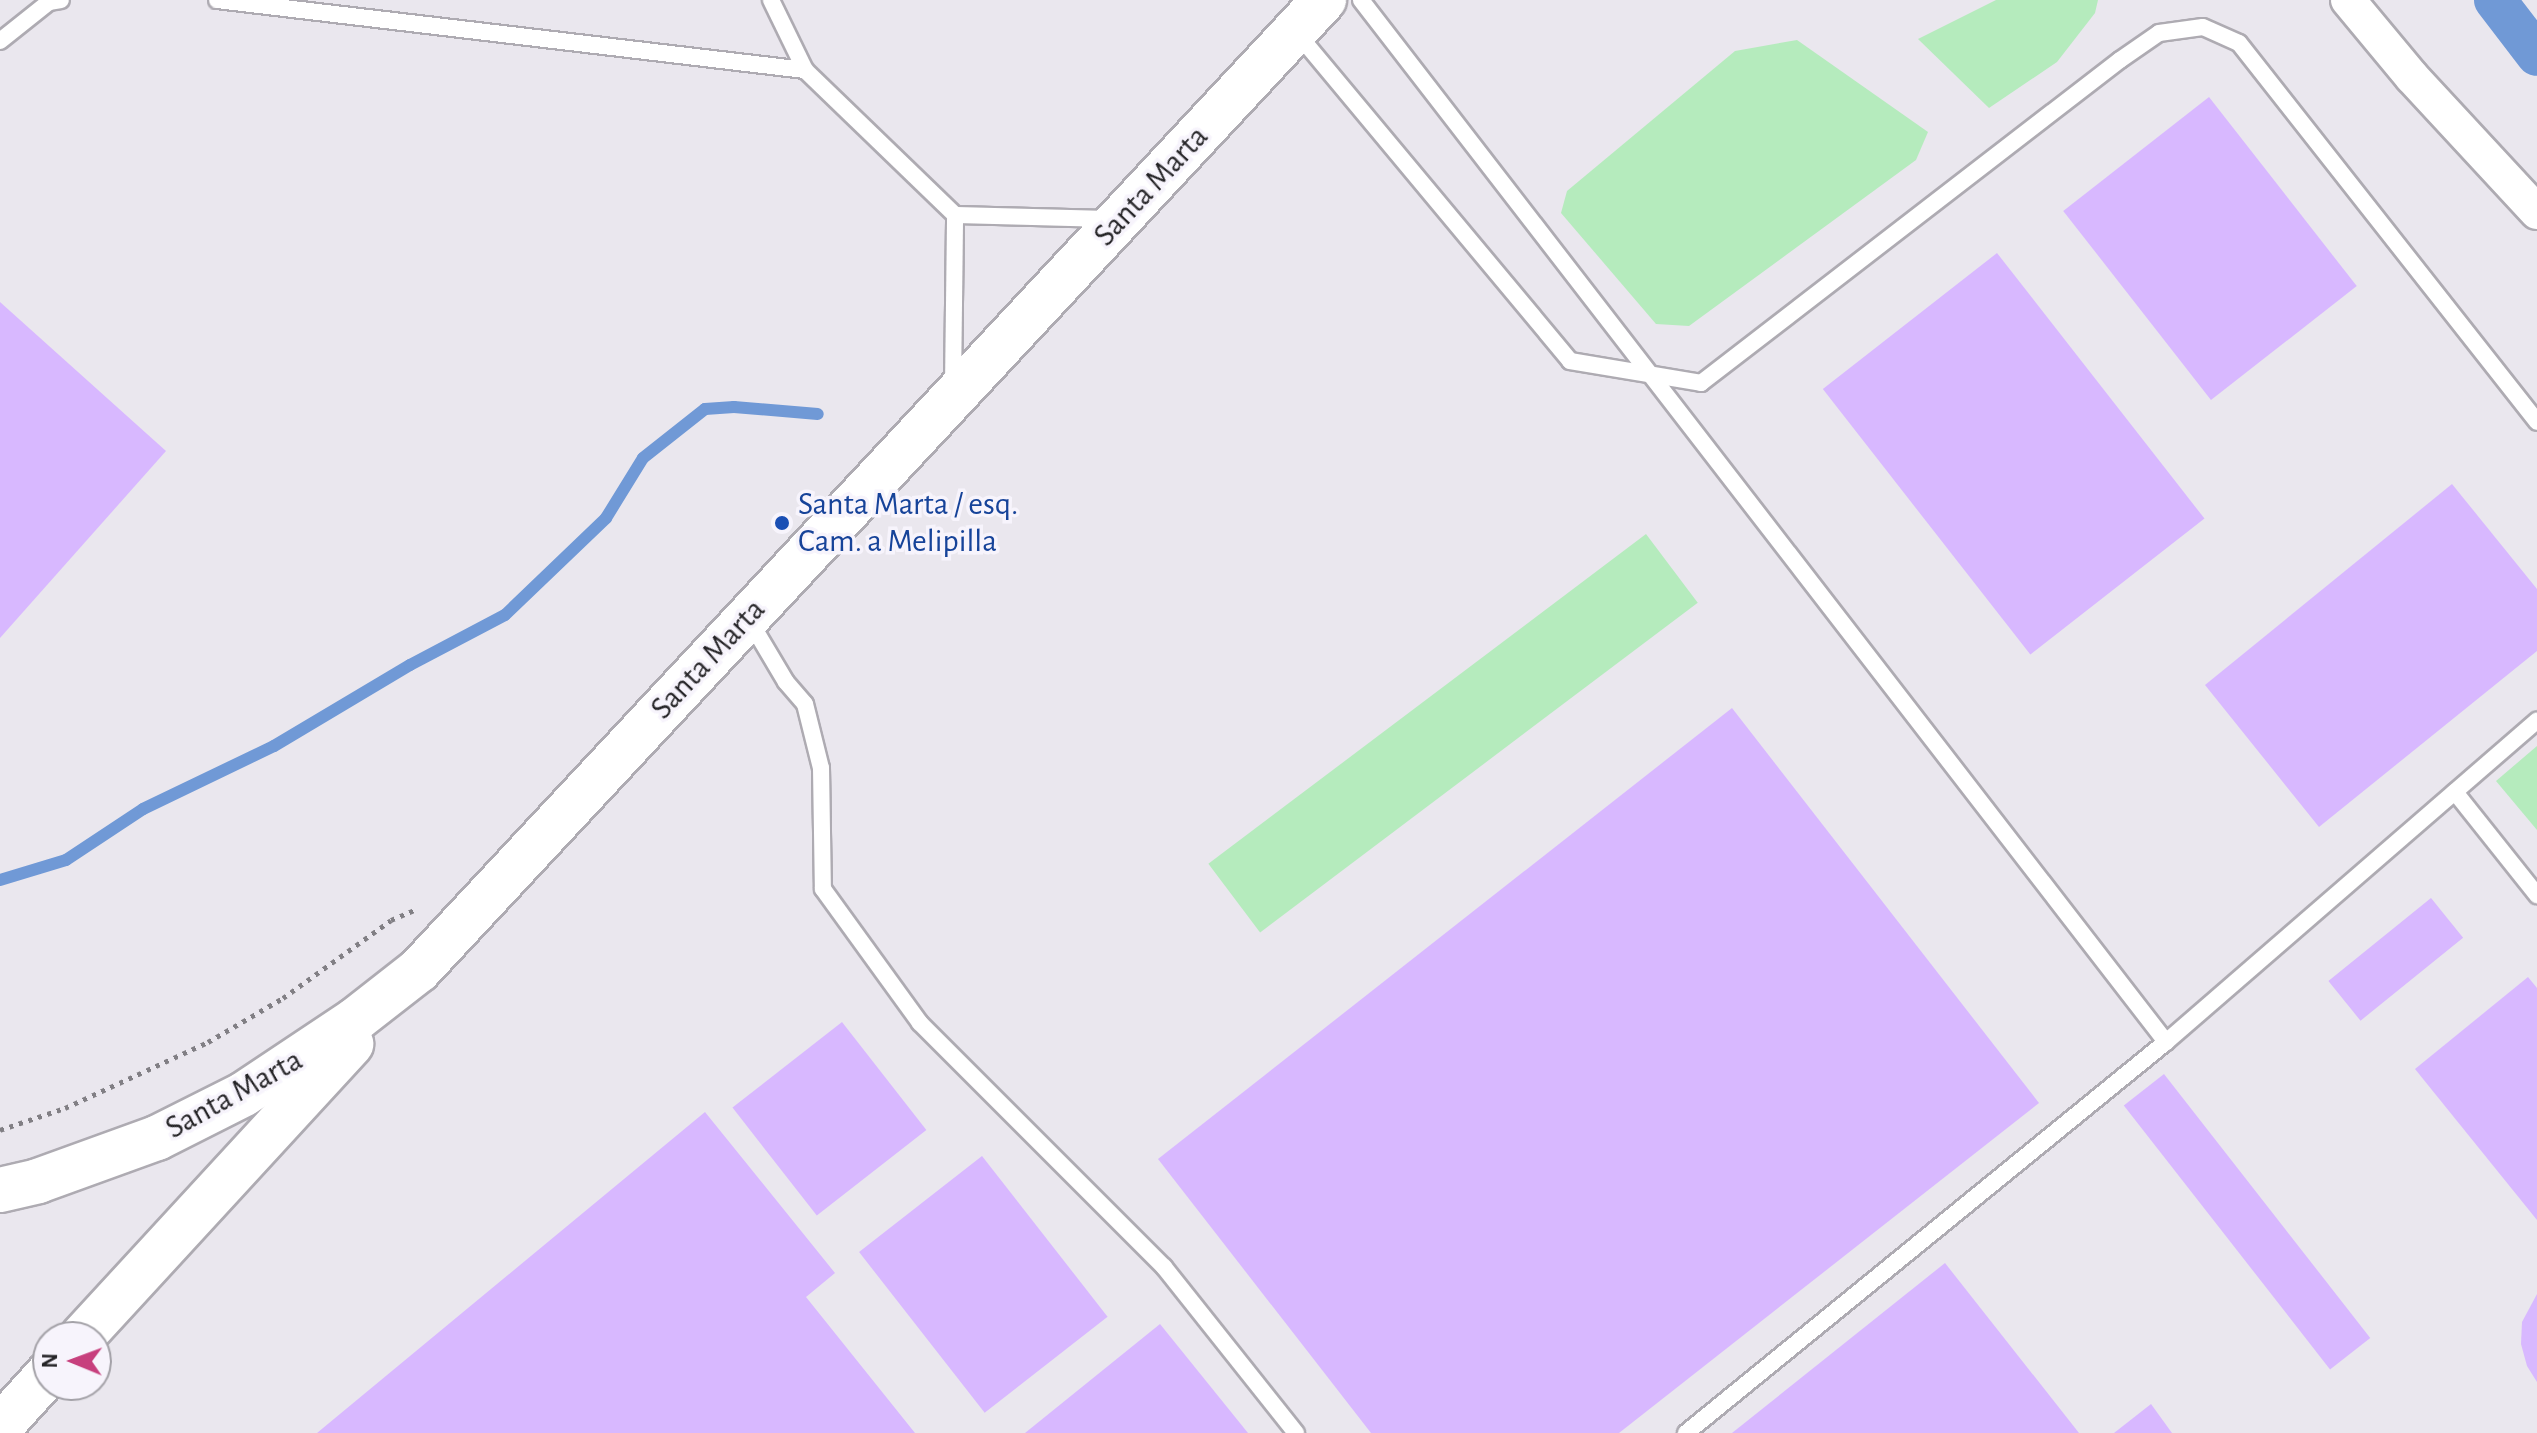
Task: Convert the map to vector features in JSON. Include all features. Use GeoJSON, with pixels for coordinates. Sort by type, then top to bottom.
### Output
{"type":"FeatureCollection","features":[{"type":"Feature","properties":{"kind":"main road","name":"Santa Marta"},"geometry":{"type":"LineString","coordinates":[[0,1190],[38,1181],[157,1138],[244,1094],[355,1020],[419,970],[1310,16]]}},
{"type":"Feature","properties":{"kind":"main road"},"geometry":{"type":"LineString","coordinates":[[97,1321],[419,970]]}},
{"type":"Feature","properties":{"kind":"main road"},"geometry":{"type":"LineString","coordinates":[[0,1427],[32,1392]]}},
{"type":"Feature","properties":{"kind":"street"},"geometry":{"type":"LineString","coordinates":[[2348,0],[2412,77],[2537,212]]}},
{"type":"Feature","properties":{"kind":"lane"},"geometry":{"type":"LineString","coordinates":[[0,41],[49,2],[61,0]]}},
{"type":"Feature","properties":{"kind":"lane"},"geometry":{"type":"LineString","coordinates":[[217,0],[805,70]]}},
{"type":"Feature","properties":{"kind":"lane"},"geometry":{"type":"LineString","coordinates":[[771,0],[805,70],[955,215],[1120,219]]}},
{"type":"Feature","properties":{"kind":"lane"},"geometry":{"type":"LineString","coordinates":[[1361,0],[2166,1042]]}},
{"type":"Feature","properties":{"kind":"lane"},"geometry":{"type":"LineString","coordinates":[[1310,16],[1570,361],[1701,383],[2120,60],[2159,33],[2203,27],[2239,43],[2537,422]]}},
{"type":"Feature","properties":{"kind":"lane"},"geometry":{"type":"LineString","coordinates":[[953,397],[955,215]]}},
{"type":"Feature","properties":{"kind":"lane"},"geometry":{"type":"LineString","coordinates":[[747,617],[786,682],[805,704],[821,768],[823,889],[920,1023],[1164,1267],[1296,1433]]}},
{"type":"Feature","properties":{"kind":"lane"},"geometry":{"type":"LineString","coordinates":[[1686,1433],[2166,1042],[2537,721]]}},
{"type":"Feature","properties":{"kind":"lane"},"geometry":{"type":"LineString","coordinates":[[2455,792],[2537,895]]}},
{"type":"Feature","properties":{"kind":"path"},"geometry":{"type":"LineString","coordinates":[[0,1130],[65,1108],[208,1042],[283,998],[406,911],[426,911],[452,934]]}},
{"type":"Feature","properties":{"kind":"green space"},"geometry":{"type":"Polygon","coordinates":[[[1996,0],[2098,0],[2095,13],[2057,62],[1989,108],[1918,39],[1996,0]]]}},
{"type":"Feature","properties":{"kind":"green space"},"geometry":{"type":"Polygon","coordinates":[[[1797,40],[1928,132],[1916,160],[1689,326],[1656,324],[1561,213],[1567,191],[1735,51],[1797,40]]]}},
{"type":"Feature","properties":{"kind":"green space"},"geometry":{"type":"Polygon","coordinates":[[[1646,534],[1698,603],[1260,932],[1208,864],[1646,534]]]}},
{"type":"Feature","properties":{"kind":"green space"},"geometry":{"type":"Polygon","coordinates":[[[2537,746],[2537,830],[2496,781],[2537,746]]]}},
{"type":"Feature","properties":{"kind":"building"},"geometry":{"type":"Polygon","coordinates":[[[2209,97],[2357,286],[2211,400],[2063,211],[2209,97]]]}},
{"type":"Feature","properties":{"kind":"building"},"geometry":{"type":"Polygon","coordinates":[[[1997,253],[2204,519],[2030,655],[1823,389],[1997,253]]]}},
{"type":"Feature","properties":{"kind":"building"},"geometry":{"type":"Polygon","coordinates":[[[0,302],[166,451],[0,638],[0,302]]]}},
{"type":"Feature","properties":{"kind":"building"},"geometry":{"type":"Polygon","coordinates":[[[2452,484],[2537,589],[2537,651],[2319,827],[2205,685],[2452,484]]]}},
{"type":"Feature","properties":{"kind":"building"},"geometry":{"type":"Polygon","coordinates":[[[1732,708],[2039,1103],[1619,1433],[1371,1433],[1158,1159],[1732,708]]]}},
{"type":"Feature","properties":{"kind":"building"},"geometry":{"type":"Polygon","coordinates":[[[2431,898],[2463,938],[2361,1021],[2328,981],[2431,898]]]}},
{"type":"Feature","properties":{"kind":"building"},"geometry":{"type":"Polygon","coordinates":[[[2528,977],[2537,988],[2537,1220],[2415,1069],[2528,977]]]}},
{"type":"Feature","properties":{"kind":"building"},"geometry":{"type":"Polygon","coordinates":[[[842,1022],[926,1130],[817,1216],[732,1108],[842,1022]]]}},
{"type":"Feature","properties":{"kind":"building"},"geometry":{"type":"Polygon","coordinates":[[[2164,1074],[2370,1338],[2330,1369],[2124,1105],[2164,1074]]]}},
{"type":"Feature","properties":{"kind":"building"},"geometry":{"type":"Polygon","coordinates":[[[705,1112],[835,1273],[806,1297],[915,1433],[317,1433],[705,1112]]]}},
{"type":"Feature","properties":{"kind":"building"},"geometry":{"type":"Polygon","coordinates":[[[982,1156],[1108,1317],[985,1413],[859,1252],[982,1156]]]}},
{"type":"Feature","properties":{"kind":"building"},"geometry":{"type":"Polygon","coordinates":[[[1945,1263],[2079,1433],[1732,1433],[1945,1263]]]}},
{"type":"Feature","properties":{"kind":"building"},"geometry":{"type":"Polygon","coordinates":[[[2537,1294],[2537,1382],[2527,1366],[2521,1344],[2522,1322],[2537,1294]]]}},
{"type":"Feature","properties":{"kind":"building"},"geometry":{"type":"Polygon","coordinates":[[[1160,1324],[1248,1433],[1025,1433],[1160,1324]]]}},
{"type":"Feature","properties":{"kind":"building"},"geometry":{"type":"Polygon","coordinates":[[[2151,1404],[2172,1433],[2114,1433],[2151,1404]]]}},
{"type":"Feature","properties":{"kind":"waterway"},"geometry":{"type":"LineString","coordinates":[[2495,0],[2537,55]]}},
{"type":"Feature","properties":{"kind":"waterway"},"geometry":{"type":"LineString","coordinates":[[0,880],[66,860],[143,809],[274,746],[410,665],[505,615],[606,518],[643,458],[705,409],[734,407],[818,414]]}},
{"type":"Feature","properties":{"kind":"place","name":"Santa Marta / esq. Cam. a Melipilla"},"geometry":{"type":"Point","coordinates":[782,523]}}]}
